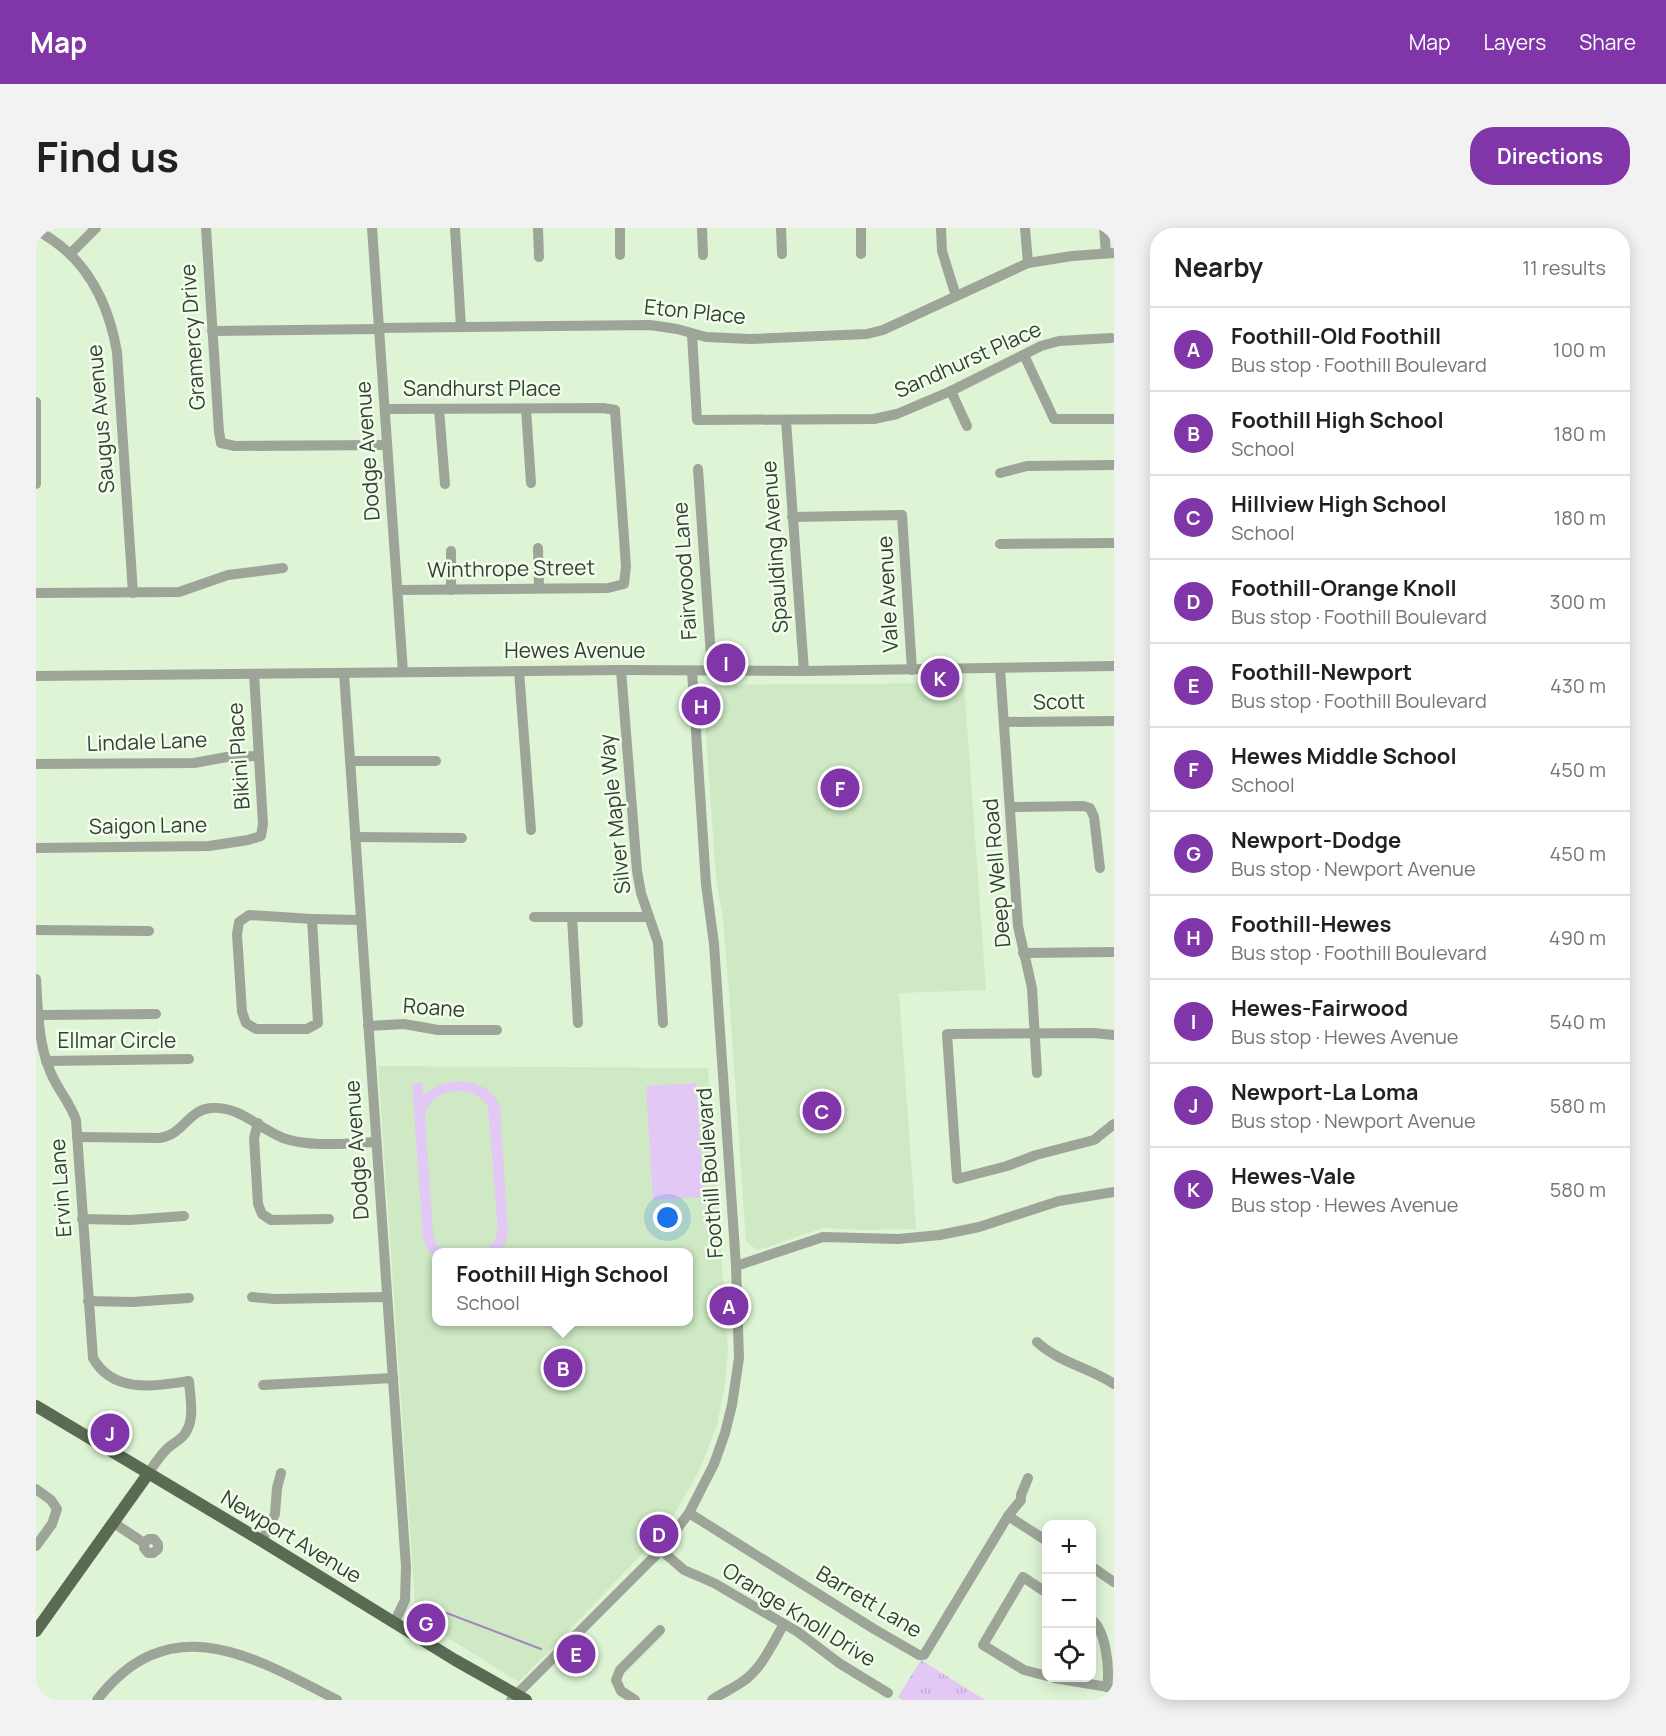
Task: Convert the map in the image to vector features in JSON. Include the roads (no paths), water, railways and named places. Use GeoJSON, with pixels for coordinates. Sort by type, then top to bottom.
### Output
{"type":"FeatureCollection","features":[{"type":"Feature","properties":{"kind":"main road","name":"Newport Avenue"},"geometry":{"type":"LineString","coordinates":[[36,1406],[518,1698]]}},
{"type":"Feature","properties":{"kind":"main road"},"geometry":{"type":"LineString","coordinates":[[36,1631],[148,1474]]}},
{"type":"Feature","properties":{"kind":"street"},"geometry":{"type":"LineString","coordinates":[[70,254],[96,228]]}},
{"type":"Feature","properties":{"kind":"street","name":"Gramercy Drive"},"geometry":{"type":"LineString","coordinates":[[206,228],[221,443],[235,446],[387,445]]}},
{"type":"Feature","properties":{"kind":"street","name":"Dodge Avenue"},"geometry":{"type":"LineString","coordinates":[[372,228],[403,672]]}},
{"type":"Feature","properties":{"kind":"street"},"geometry":{"type":"LineString","coordinates":[[455,228],[461,327]]}},
{"type":"Feature","properties":{"kind":"street"},"geometry":{"type":"LineString","coordinates":[[538,228],[539,257]]}},
{"type":"Feature","properties":{"kind":"street"},"geometry":{"type":"LineString","coordinates":[[620,228],[620,255]]}},
{"type":"Feature","properties":{"kind":"street"},"geometry":{"type":"LineString","coordinates":[[702,228],[703,255]]}},
{"type":"Feature","properties":{"kind":"street"},"geometry":{"type":"LineString","coordinates":[[781,228],[782,254]]}},
{"type":"Feature","properties":{"kind":"street"},"geometry":{"type":"LineString","coordinates":[[861,228],[861,254]]}},
{"type":"Feature","properties":{"kind":"street"},"geometry":{"type":"LineString","coordinates":[[941,228],[942,251],[956,296]]}},
{"type":"Feature","properties":{"kind":"street"},"geometry":{"type":"LineString","coordinates":[[1025,228],[1028,263]]}},
{"type":"Feature","properties":{"kind":"street","name":"Eton Place"},"geometry":{"type":"LineString","coordinates":[[212,331],[650,325],[706,337],[750,339],[867,334],[884,330],[1028,263],[1110,253],[1104,228]]}},
{"type":"Feature","properties":{"kind":"street","name":"Saugus Avenue"},"geometry":{"type":"LineString","coordinates":[[36,230],[70,254],[99,291],[108,313],[115,343],[133,593]]}},
{"type":"Feature","properties":{"kind":"street","name":"Sandhurst Place"},"geometry":{"type":"LineString","coordinates":[[692,333],[697,420],[874,419],[897,414],[951,391],[1041,346],[1059,341],[1111,338]]}},
{"type":"Feature","properties":{"kind":"street"},"geometry":{"type":"LineString","coordinates":[[1023,355],[1054,419],[1114,419]]}},
{"type":"Feature","properties":{"kind":"street"},"geometry":{"type":"LineString","coordinates":[[951,391],[967,426]]}},
{"type":"Feature","properties":{"kind":"street"},"geometry":{"type":"LineString","coordinates":[[36,402],[36,484]]}},
{"type":"Feature","properties":{"kind":"street","name":"Sandhurst Place"},"geometry":{"type":"LineString","coordinates":[[385,410],[603,408],[615,410],[626,566],[624,584]]}},
{"type":"Feature","properties":{"kind":"street"},"geometry":{"type":"LineString","coordinates":[[526,409],[531,483]]}},
{"type":"Feature","properties":{"kind":"street"},"geometry":{"type":"LineString","coordinates":[[439,410],[445,484]]}},
{"type":"Feature","properties":{"kind":"street","name":"Spaulding Avenue"},"geometry":{"type":"LineString","coordinates":[[786,421],[804,671]]}},
{"type":"Feature","properties":{"kind":"street"},"geometry":{"type":"LineString","coordinates":[[1000,473],[1027,466],[1114,465]]}},
{"type":"Feature","properties":{"kind":"street","name":"Fairwood Lane"},"geometry":{"type":"LineString","coordinates":[[698,469],[711,671]]}},
{"type":"Feature","properties":{"kind":"street","name":"Vale Avenue"},"geometry":{"type":"LineString","coordinates":[[792,517],[902,515],[912,670]]}},
{"type":"Feature","properties":{"kind":"street"},"geometry":{"type":"LineString","coordinates":[[999,544],[1114,543]]}},
{"type":"Feature","properties":{"kind":"street"},"geometry":{"type":"LineString","coordinates":[[538,548],[539,588]]}},
{"type":"Feature","properties":{"kind":"street"},"geometry":{"type":"LineString","coordinates":[[450,551],[451,590]]}},
{"type":"Feature","properties":{"kind":"street"},"geometry":{"type":"LineString","coordinates":[[36,594],[179,592],[228,575],[283,568]]}},
{"type":"Feature","properties":{"kind":"street","name":"Winthrope Street"},"geometry":{"type":"LineString","coordinates":[[398,590],[608,588],[624,584]]}},
{"type":"Feature","properties":{"kind":"street","name":"Hewes Avenue"},"geometry":{"type":"LineString","coordinates":[[36,676],[621,670],[912,670],[1114,666]]}},
{"type":"Feature","properties":{"kind":"street","name":"Deep Well Road"},"geometry":{"type":"LineString","coordinates":[[1000,668],[1018,926],[1032,988],[1037,1072]]}},
{"type":"Feature","properties":{"kind":"street","name":"Silver Maple Way"},"geometry":{"type":"LineString","coordinates":[[621,670],[637,871],[641,893],[658,943],[661,962],[663,1023]]}},
{"type":"Feature","properties":{"kind":"street"},"geometry":{"type":"LineString","coordinates":[[519,671],[531,830]]}},
{"type":"Feature","properties":{"kind":"street","name":"Foothill Boulevard"},"geometry":{"type":"LineString","coordinates":[[518,1698],[661,1550],[689,1513],[714,1464],[732,1405],[739,1342],[736,1266],[714,944],[705,873],[692,671]]}},
{"type":"Feature","properties":{"kind":"street","name":"Dodge Avenue"},"geometry":{"type":"LineString","coordinates":[[344,673],[406,1576],[404,1605],[394,1623]]}},
{"type":"Feature","properties":{"kind":"street","name":"Bikini Place"},"geometry":{"type":"LineString","coordinates":[[254,674],[263,824],[261,836]]}},
{"type":"Feature","properties":{"kind":"street","name":"Scott"},"geometry":{"type":"LineString","coordinates":[[1004,722],[1114,721]]}},
{"type":"Feature","properties":{"kind":"street","name":"Lindale Lane"},"geometry":{"type":"LineString","coordinates":[[36,764],[194,763],[227,757],[258,756]]}},
{"type":"Feature","properties":{"kind":"street"},"geometry":{"type":"LineString","coordinates":[[350,761],[436,761]]}},
{"type":"Feature","properties":{"kind":"street"},"geometry":{"type":"LineString","coordinates":[[1010,807],[1083,806],[1090,808],[1094,817],[1100,868]]}},
{"type":"Feature","properties":{"kind":"street","name":"Saigon Lane"},"geometry":{"type":"LineString","coordinates":[[36,848],[208,846],[261,836]]}},
{"type":"Feature","properties":{"kind":"street"},"geometry":{"type":"LineString","coordinates":[[355,837],[462,838]]}},
{"type":"Feature","properties":{"kind":"street"},"geometry":{"type":"LineString","coordinates":[[312,919],[318,1023],[307,1029],[256,1029],[246,1023],[242,1012],[237,934],[239,922],[249,915],[361,920]]}},
{"type":"Feature","properties":{"kind":"street"},"geometry":{"type":"LineString","coordinates":[[534,917],[649,917]]}},
{"type":"Feature","properties":{"kind":"street"},"geometry":{"type":"LineString","coordinates":[[572,917],[578,1023]]}},
{"type":"Feature","properties":{"kind":"street"},"geometry":{"type":"LineString","coordinates":[[36,930],[149,931]]}},
{"type":"Feature","properties":{"kind":"street"},"geometry":{"type":"LineString","coordinates":[[1023,953],[1114,952]]}},
{"type":"Feature","properties":{"kind":"street","name":"Ervin Lane"},"geometry":{"type":"LineString","coordinates":[[36,979],[40,1038],[46,1061],[57,1085],[73,1110],[76,1120],[91,1348],[97,1365],[110,1375],[145,1387],[189,1381],[191,1405],[186,1432],[168,1448],[148,1474]]}},
{"type":"Feature","properties":{"kind":"street"},"geometry":{"type":"LineString","coordinates":[[39,1015],[156,1014]]}},
{"type":"Feature","properties":{"kind":"street","name":"Roane"},"geometry":{"type":"LineString","coordinates":[[368,1026],[404,1023],[438,1030],[497,1030]]}},
{"type":"Feature","properties":{"kind":"street"},"geometry":{"type":"LineString","coordinates":[[1114,1035],[1093,1032],[947,1034],[957,1179],[1094,1140],[1114,1124]]}},
{"type":"Feature","properties":{"kind":"street","name":"Ellmar Circle"},"geometry":{"type":"LineString","coordinates":[[46,1061],[189,1059]]}},
{"type":"Feature","properties":{"kind":"street"},"geometry":{"type":"LineString","coordinates":[[77,1137],[169,1137],[200,1110],[210,1108],[232,1111],[283,1138],[297,1142],[376,1142]]}},
{"type":"Feature","properties":{"kind":"street"},"geometry":{"type":"LineString","coordinates":[[258,1123],[254,1138],[258,1204],[262,1214],[271,1220],[329,1219]]}},
{"type":"Feature","properties":{"kind":"street"},"geometry":{"type":"LineString","coordinates":[[736,1266],[823,1237],[898,1239],[940,1234],[979,1227],[1059,1201],[1114,1192]]}},
{"type":"Feature","properties":{"kind":"street"},"geometry":{"type":"LineString","coordinates":[[82,1219],[129,1220],[184,1216]]}},
{"type":"Feature","properties":{"kind":"street"},"geometry":{"type":"LineString","coordinates":[[252,1298],[387,1297]]}},
{"type":"Feature","properties":{"kind":"street"},"geometry":{"type":"LineString","coordinates":[[88,1301],[132,1302],[189,1298]]}},
{"type":"Feature","properties":{"kind":"street"},"geometry":{"type":"LineString","coordinates":[[1037,1342],[1047,1352],[1100,1375],[1114,1384]]}},
{"type":"Feature","properties":{"kind":"street"},"geometry":{"type":"LineString","coordinates":[[262,1385],[393,1378]]}},
{"type":"Feature","properties":{"kind":"street"},"geometry":{"type":"LineString","coordinates":[[262,1541],[275,1514],[277,1488],[282,1473]]}},
{"type":"Feature","properties":{"kind":"street","name":"Barrett Lane"},"geometry":{"type":"LineString","coordinates":[[689,1513],[918,1655],[924,1654],[1008,1516],[1021,1500],[1028,1478]]}},
{"type":"Feature","properties":{"kind":"street"},"geometry":{"type":"LineString","coordinates":[[36,1489],[51,1500],[57,1509],[52,1524],[36,1546]]}},
{"type":"Feature","properties":{"kind":"street"},"geometry":{"type":"LineString","coordinates":[[1008,1516],[1042,1538]]}},
{"type":"Feature","properties":{"kind":"street"},"geometry":{"type":"LineString","coordinates":[[114,1523],[144,1543]]}},
{"type":"Feature","properties":{"kind":"street","name":"Orange Knoll Drive"},"geometry":{"type":"LineString","coordinates":[[661,1550],[684,1570],[714,1583],[784,1624],[807,1638],[839,1664],[888,1693]]}},
{"type":"Feature","properties":{"kind":"street"},"geometry":{"type":"LineString","coordinates":[[1096,1570],[1114,1582]]}},
{"type":"Feature","properties":{"kind":"street"},"geometry":{"type":"LineString","coordinates":[[1042,1590],[1023,1577],[983,1645],[1024,1670],[1042,1675]]}},
{"type":"Feature","properties":{"kind":"street"},"geometry":{"type":"LineString","coordinates":[[712,1700],[743,1682],[753,1673],[784,1624]]}},
{"type":"Feature","properties":{"kind":"street"},"geometry":{"type":"LineString","coordinates":[[1080,1682],[1111,1688],[1102,1635],[1096,1624]]}},
{"type":"Feature","properties":{"kind":"street"},"geometry":{"type":"LineString","coordinates":[[635,1700],[621,1692],[616,1680],[620,1670],[660,1630]]}},
{"type":"Feature","properties":{"kind":"street"},"geometry":{"type":"LineString","coordinates":[[97,1700],[108,1686],[132,1664],[165,1649],[184,1646],[224,1650],[246,1656],[336,1700]]}},
{"type":"Feature","properties":{"kind":"waterway"},"geometry":{"type":"LineString","coordinates":[[423,1604],[541,1649]]}},
{"type":"Feature","properties":{"kind":"place","name":"Hewes-Fairwood"},"geometry":{"type":"Point","coordinates":[726,663]}},
{"type":"Feature","properties":{"kind":"place","name":"Hewes-Vale"},"geometry":{"type":"Point","coordinates":[940,678]}},
{"type":"Feature","properties":{"kind":"place","name":"Foothill-Hewes"},"geometry":{"type":"Point","coordinates":[701,706]}},
{"type":"Feature","properties":{"kind":"place","name":"Hewes Middle School"},"geometry":{"type":"Point","coordinates":[840,788]}},
{"type":"Feature","properties":{"kind":"place","name":"Hillview High School"},"geometry":{"type":"Point","coordinates":[822,1111]}},
{"type":"Feature","properties":{"kind":"place","name":"Foothill-Old Foothill"},"geometry":{"type":"Point","coordinates":[729,1306]}},
{"type":"Feature","properties":{"kind":"place","name":"Foothill High School"},"geometry":{"type":"Point","coordinates":[563,1368]}},
{"type":"Feature","properties":{"kind":"place","name":"Newport-La Loma"},"geometry":{"type":"Point","coordinates":[110,1433]}},
{"type":"Feature","properties":{"kind":"place","name":"Foothill-Orange Knoll"},"geometry":{"type":"Point","coordinates":[659,1534]}},
{"type":"Feature","properties":{"kind":"place","name":"Newport-Dodge"},"geometry":{"type":"Point","coordinates":[426,1623]}},
{"type":"Feature","properties":{"kind":"place","name":"Foothill-Newport"},"geometry":{"type":"Point","coordinates":[576,1654]}}]}
